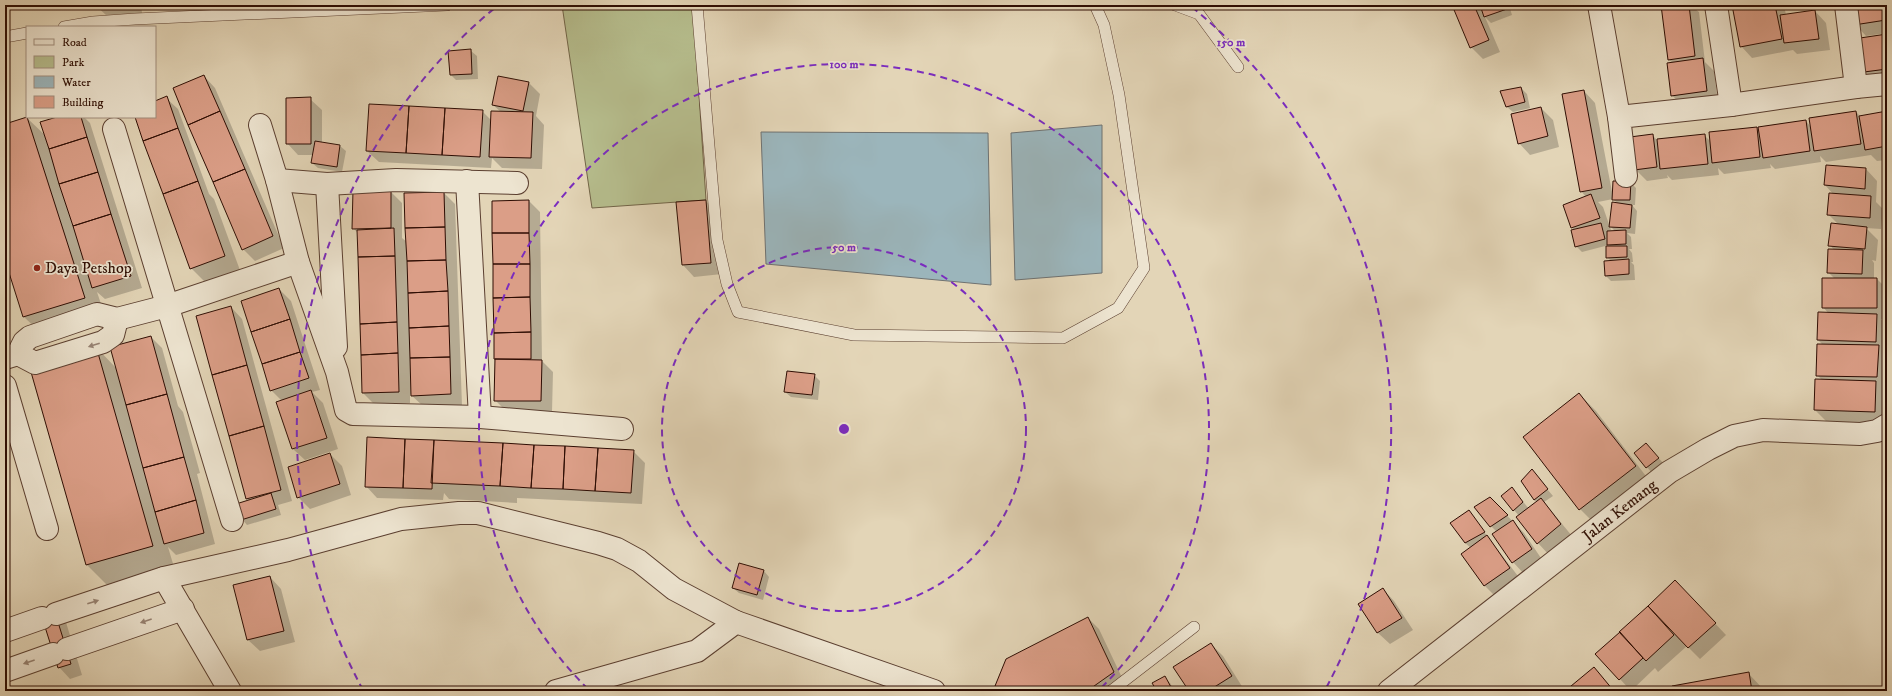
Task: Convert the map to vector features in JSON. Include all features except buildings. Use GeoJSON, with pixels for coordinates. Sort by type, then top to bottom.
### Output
{"type":"FeatureCollection","features":[{"type":"Feature","properties":{"kind":"street"},"geometry":{"type":"LineString","coordinates":[[1599,5],[1619,117],[1626,176]]}},
{"type":"Feature","properties":{"kind":"street"},"geometry":{"type":"LineString","coordinates":[[1716,5],[1731,105]]}},
{"type":"Feature","properties":{"kind":"street"},"geometry":{"type":"LineString","coordinates":[[1846,5],[1856,87]]}},
{"type":"Feature","properties":{"kind":"street"},"geometry":{"type":"LineString","coordinates":[[1619,117],[1731,105],[1887,84]]}},
{"type":"Feature","properties":{"kind":"street"},"geometry":{"type":"LineString","coordinates":[[260,125],[277,180],[298,262],[337,372],[346,410],[354,414],[480,417],[622,429]]}},
{"type":"Feature","properties":{"kind":"street"},"geometry":{"type":"LineString","coordinates":[[114,129],[232,520]]}},
{"type":"Feature","properties":{"kind":"street"},"geometry":{"type":"LineString","coordinates":[[277,180],[327,184],[396,180],[517,183]]}},
{"type":"Feature","properties":{"kind":"street"},"geometry":{"type":"LineString","coordinates":[[467,181],[480,417]]}},
{"type":"Feature","properties":{"kind":"street"},"geometry":{"type":"LineString","coordinates":[[327,184],[337,372]]}},
{"type":"Feature","properties":{"kind":"street"},"geometry":{"type":"LineString","coordinates":[[11,356],[30,337],[97,314],[118,319],[167,306],[298,262]]}},
{"type":"Feature","properties":{"kind":"street"},"geometry":{"type":"LineString","coordinates":[[5,386],[47,529]]}},
{"type":"Feature","properties":{"kind":"street","name":"Jalan Kemang"},"geometry":{"type":"LineString","coordinates":[[1389,691],[1669,472],[1708,448],[1734,436],[1763,430],[1860,434],[1877,431],[1887,425]]}},
{"type":"Feature","properties":{"kind":"street"},"geometry":{"type":"LineString","coordinates":[[5,630],[164,578],[288,550],[401,519],[459,513],[478,513],[598,543],[617,550],[639,560],[674,590],[736,622],[934,691]]}},
{"type":"Feature","properties":{"kind":"street"},"geometry":{"type":"LineString","coordinates":[[164,578],[230,691]]}},
{"type":"Feature","properties":{"kind":"street"},"geometry":{"type":"LineString","coordinates":[[5,671],[183,609]]}},
{"type":"Feature","properties":{"kind":"street"},"geometry":{"type":"LineString","coordinates":[[556,691],[697,651],[736,622]]}},
{"type":"Feature","properties":{"kind":"lane"},"geometry":{"type":"LineString","coordinates":[[70,26],[93,22],[219,10],[447,5]]}},
{"type":"Feature","properties":{"kind":"lane"},"geometry":{"type":"LineString","coordinates":[[697,5],[716,240],[727,284],[738,312],[854,335],[1062,338],[1118,308],[1144,268],[1119,95],[1104,25],[1095,5]]}},
{"type":"Feature","properties":{"kind":"lane"},"geometry":{"type":"LineString","coordinates":[[1175,5],[1198,14],[1238,67]]}},
{"type":"Feature","properties":{"kind":"lane"},"geometry":{"type":"LineString","coordinates":[[5,37],[26,33]]}},
{"type":"Feature","properties":{"kind":"lane"},"geometry":{"type":"LineString","coordinates":[[1112,691],[1194,627]]}},
{"type":"Feature","properties":{"kind":"green space"},"geometry":{"type":"Polygon","coordinates":[[[562,5],[693,5],[706,200],[592,208],[562,5]]]}},
{"type":"Feature","properties":{"kind":"water"},"geometry":{"type":"Polygon","coordinates":[[[1102,125],[1102,273],[1015,280],[1011,133],[1102,125]]]}},
{"type":"Feature","properties":{"kind":"water"},"geometry":{"type":"Polygon","coordinates":[[[761,132],[988,133],[991,285],[766,264],[761,132]]]}},
{"type":"Feature","properties":{"kind":"place","name":"Daya Petshop"},"geometry":{"type":"Point","coordinates":[37,268]}}]}
